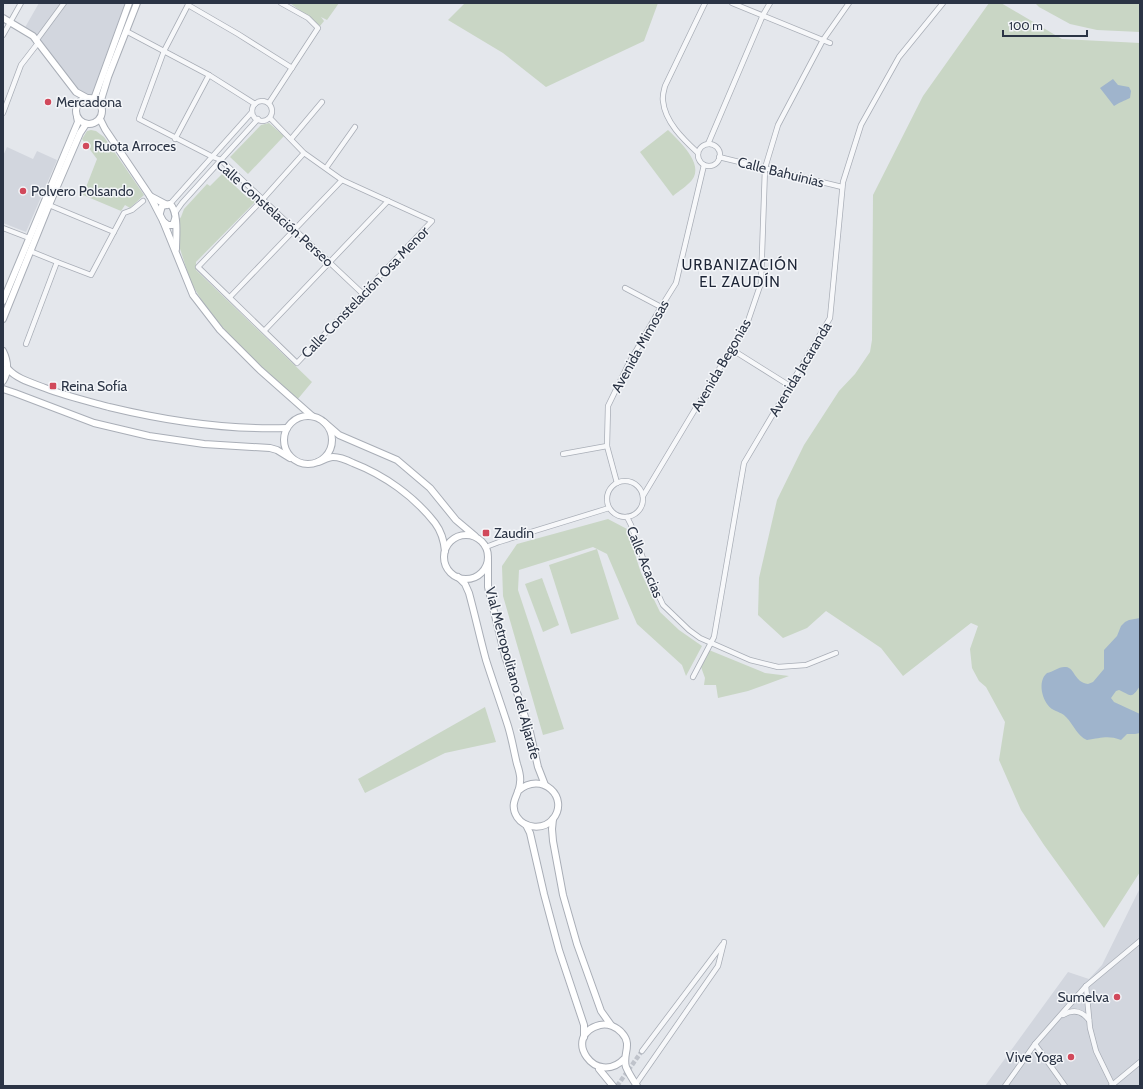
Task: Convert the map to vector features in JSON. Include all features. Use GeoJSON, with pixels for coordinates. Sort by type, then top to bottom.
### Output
{"type":"FeatureCollection","features":[{"type":"Feature","properties":{"kind":"main road"},"geometry":{"type":"LineString","coordinates":[[97,101],[129,3]]}},
{"type":"Feature","properties":{"kind":"main road"},"geometry":{"type":"LineString","coordinates":[[97,101],[137,3]]}},
{"type":"Feature","properties":{"kind":"main road"},"geometry":{"type":"LineString","coordinates":[[3,18],[33,36],[76,92],[79,103]]}},
{"type":"Feature","properties":{"kind":"main road"},"geometry":{"type":"LineString","coordinates":[[76,92],[97,101],[102,109],[100,119],[105,129],[160,213],[193,295],[220,330],[260,370],[312,416],[324,422],[339,435],[397,460],[430,488],[456,520],[484,543],[486,547]]}},
{"type":"Feature","properties":{"kind":"main road"},"geometry":{"type":"LineString","coordinates":[[3,301],[78,122],[76,109],[79,103],[87,98]]}},
{"type":"Feature","properties":{"kind":"main road"},"geometry":{"type":"LineString","coordinates":[[77,117],[86,124],[94,124],[105,129]]}},
{"type":"Feature","properties":{"kind":"main road"},"geometry":{"type":"LineString","coordinates":[[94,124],[100,119]]}},
{"type":"Feature","properties":{"kind":"main road"},"geometry":{"type":"LineString","coordinates":[[3,319],[49,205],[80,133],[86,124]]}},
{"type":"Feature","properties":{"kind":"main road"},"geometry":{"type":"LineString","coordinates":[[150,196],[173,207],[175,216],[176,253]]}},
{"type":"Feature","properties":{"kind":"main road"},"geometry":{"type":"LineString","coordinates":[[160,213],[162,206],[168,205]]}},
{"type":"Feature","properties":{"kind":"main road"},"geometry":{"type":"LineString","coordinates":[[163,221],[168,226],[173,225],[175,216]]}},
{"type":"Feature","properties":{"kind":"main road"},"geometry":{"type":"LineString","coordinates":[[3,351],[8,369],[11,373],[21,379],[61,394],[140,415],[188,423],[235,427],[287,428]]}},
{"type":"Feature","properties":{"kind":"main road"},"geometry":{"type":"LineString","coordinates":[[3,381],[8,369]]}},
{"type":"Feature","properties":{"kind":"main road","name":"Vial Metropolitano del Aljarafe"},"geometry":{"type":"LineString","coordinates":[[3,390],[15,393],[101,425],[149,436],[204,444],[270,448],[297,462],[307,465],[332,457],[344,459],[370,469],[394,484],[415,502],[435,523],[444,539],[445,563],[449,570],[465,584],[469,593],[486,661],[508,727],[519,771],[520,783],[515,797],[514,810],[521,821],[526,825],[530,833],[559,950],[584,1025],[584,1037],[582,1044],[584,1057],[588,1064],[598,1070],[613,1086]]}},
{"type":"Feature","properties":{"kind":"main road"},"geometry":{"type":"LineString","coordinates":[[295,401],[300,417]]}},
{"type":"Feature","properties":{"kind":"main road"},"geometry":{"type":"LineString","coordinates":[[290,458],[286,453],[284,445],[284,434],[287,428],[292,421],[300,417],[312,416]]}},
{"type":"Feature","properties":{"kind":"main road"},"geometry":{"type":"LineString","coordinates":[[318,462],[325,457],[332,446],[331,432],[324,422]]}},
{"type":"Feature","properties":{"kind":"main road"},"geometry":{"type":"LineString","coordinates":[[445,551],[448,544],[453,539],[467,535],[474,536]]}},
{"type":"Feature","properties":{"kind":"main road","name":"Vial Metropolitano del Aljarafe"},"geometry":{"type":"LineString","coordinates":[[486,547],[488,550],[488,587],[506,656],[530,732],[538,767],[545,785],[555,794],[557,800],[558,806],[553,819],[552,829],[563,895],[577,944],[601,1011],[611,1025],[621,1031],[626,1038],[628,1050],[625,1058],[626,1067],[636,1085]]}},
{"type":"Feature","properties":{"kind":"main road","name":"Vial Metropolitano del Aljarafe"},"geometry":{"type":"LineString","coordinates":[[458,577],[466,579],[480,575],[485,570],[488,560]]}},
{"type":"Feature","properties":{"kind":"main road"},"geometry":{"type":"LineString","coordinates":[[518,791],[531,783],[545,785]]}},
{"type":"Feature","properties":{"kind":"main road"},"geometry":{"type":"LineString","coordinates":[[526,825],[534,827],[541,826],[548,824],[553,819]]}},
{"type":"Feature","properties":{"kind":"main road"},"geometry":{"type":"LineString","coordinates":[[584,1037],[589,1030],[596,1026],[603,1024],[611,1025]]}},
{"type":"Feature","properties":{"kind":"main road"},"geometry":{"type":"LineString","coordinates":[[598,1070],[613,1069],[625,1058]]}},
{"type":"Feature","properties":{"kind":"street"},"geometry":{"type":"LineString","coordinates":[[3,35],[21,3]]}},
{"type":"Feature","properties":{"kind":"street"},"geometry":{"type":"LineString","coordinates":[[3,113],[21,65],[64,3]]}},
{"type":"Feature","properties":{"kind":"street"},"geometry":{"type":"LineString","coordinates":[[269,103],[318,28],[308,18],[281,3]]}},
{"type":"Feature","properties":{"kind":"street"},"geometry":{"type":"LineString","coordinates":[[698,153],[684,140],[673,126],[666,113],[662,100],[666,86],[705,3]]}},
{"type":"Feature","properties":{"kind":"street"},"geometry":{"type":"LineString","coordinates":[[732,3],[830,42]]}},
{"type":"Feature","properties":{"kind":"street"},"geometry":{"type":"LineString","coordinates":[[708,144],[719,150],[719,157],[714,164],[704,165],[699,160],[698,153],[701,147],[708,144],[763,15],[770,3]]}},
{"type":"Feature","properties":{"kind":"street","name":"Avenida Begonias"},"geometry":{"type":"LineString","coordinates":[[643,496],[748,321],[761,283],[765,168],[778,125],[823,40],[849,3]]}},
{"type":"Feature","properties":{"kind":"street","name":"Avenida Jacaranda"},"geometry":{"type":"LineString","coordinates":[[693,678],[714,637],[744,463],[830,318],[842,188],[861,125],[899,57],[943,3]]}},
{"type":"Feature","properties":{"kind":"street"},"geometry":{"type":"LineString","coordinates":[[164,51],[188,4],[292,68]]}},
{"type":"Feature","properties":{"kind":"street"},"geometry":{"type":"LineString","coordinates":[[126,32],[209,75],[255,104]]}},
{"type":"Feature","properties":{"kind":"street","name":"Calle Constelación Perseo"},"geometry":{"type":"LineString","coordinates":[[164,51],[139,120],[175,139],[221,160],[363,294]]}},
{"type":"Feature","properties":{"kind":"street"},"geometry":{"type":"LineString","coordinates":[[175,139],[209,75]]}},
{"type":"Feature","properties":{"kind":"street"},"geometry":{"type":"LineString","coordinates":[[168,205],[213,157],[252,112],[255,104],[263,100],[269,103],[272,109],[270,118]]}},
{"type":"Feature","properties":{"kind":"street"},"geometry":{"type":"LineString","coordinates":[[291,139],[322,102]]}},
{"type":"Feature","properties":{"kind":"street"},"geometry":{"type":"LineString","coordinates":[[252,112],[258,120]]}},
{"type":"Feature","properties":{"kind":"street"},"geometry":{"type":"LineString","coordinates":[[270,118],[304,152],[342,180],[388,201],[265,330],[198,267],[263,199],[304,152]]}},
{"type":"Feature","properties":{"kind":"street"},"geometry":{"type":"LineString","coordinates":[[175,216],[182,202],[258,120],[270,118]]}},
{"type":"Feature","properties":{"kind":"street"},"geometry":{"type":"LineString","coordinates":[[326,168],[355,127]]}},
{"type":"Feature","properties":{"kind":"street","name":"Calle Bahuinias"},"geometry":{"type":"LineString","coordinates":[[719,157],[842,188]]}},
{"type":"Feature","properties":{"kind":"street","name":"Avenida Mimosas"},"geometry":{"type":"LineString","coordinates":[[617,483],[607,446],[608,406],[629,363],[660,307],[676,283],[704,165]]}},
{"type":"Feature","properties":{"kind":"street"},"geometry":{"type":"LineString","coordinates":[[230,298],[342,180]]}},
{"type":"Feature","properties":{"kind":"street"},"geometry":{"type":"LineString","coordinates":[[30,251],[91,275],[124,214],[132,210],[143,201]]}},
{"type":"Feature","properties":{"kind":"street","name":"Calle Constelación Osa Menor"},"geometry":{"type":"LineString","coordinates":[[265,330],[297,363],[432,221],[388,201]]}},
{"type":"Feature","properties":{"kind":"street"},"geometry":{"type":"LineString","coordinates":[[49,205],[114,232]]}},
{"type":"Feature","properties":{"kind":"street"},"geometry":{"type":"LineString","coordinates":[[3,228],[29,238]]}},
{"type":"Feature","properties":{"kind":"street"},"geometry":{"type":"LineString","coordinates":[[26,344],[57,262]]}},
{"type":"Feature","properties":{"kind":"street"},"geometry":{"type":"LineString","coordinates":[[625,288],[660,307]]}},
{"type":"Feature","properties":{"kind":"street"},"geometry":{"type":"LineString","coordinates":[[731,349],[790,386]]}},
{"type":"Feature","properties":{"kind":"street"},"geometry":{"type":"LineString","coordinates":[[563,454],[607,446]]}},
{"type":"Feature","properties":{"kind":"street"},"geometry":{"type":"LineString","coordinates":[[625,481],[631,482],[636,486],[643,496],[641,507],[638,512],[626,517],[618,516],[613,513],[609,508],[607,498],[608,492],[612,487],[617,483],[625,481]]}},
{"type":"Feature","properties":{"kind":"street"},"geometry":{"type":"LineString","coordinates":[[486,547],[609,508]]}},
{"type":"Feature","properties":{"kind":"street","name":"Calle Acacias"},"geometry":{"type":"LineString","coordinates":[[626,517],[631,525],[649,575],[663,605],[689,630],[710,643],[750,660],[778,667],[806,665],[836,652]]}},
{"type":"Feature","properties":{"kind":"street"},"geometry":{"type":"LineString","coordinates":[[1005,1086],[1035,1044],[1086,986],[1140,941]]}},
{"type":"Feature","properties":{"kind":"street"},"geometry":{"type":"LineString","coordinates":[[636,1085],[718,966],[724,942],[642,1051]]}},
{"type":"Feature","properties":{"kind":"street"},"geometry":{"type":"LineString","coordinates":[[1086,986],[1090,1022],[1096,1051],[1111,1079],[1112,1086]]}},
{"type":"Feature","properties":{"kind":"street"},"geometry":{"type":"LineString","coordinates":[[1058,1017],[1068,1011],[1076,1011],[1085,1015],[1090,1022]]}},
{"type":"Feature","properties":{"kind":"street"},"geometry":{"type":"LineString","coordinates":[[1035,1044],[1066,1086]]}},
{"type":"Feature","properties":{"kind":"street"},"geometry":{"type":"LineString","coordinates":[[1112,1086],[1140,1062]]}},
{"type":"Feature","properties":{"kind":"shaded area"},"geometry":{"type":"Polygon","coordinates":[[[39,3],[129,3],[94,99],[87,98],[76,92],[33,36],[23,31],[39,3]]]}},
{"type":"Feature","properties":{"kind":"shaded area","name":"Polvero Polsando"},"geometry":{"type":"Polygon","coordinates":[[[7,147],[33,159],[37,151],[57,160],[26,232],[3,223],[3,156],[7,147]]]}},
{"type":"Feature","properties":{"kind":"shaded area"},"geometry":{"type":"Polygon","coordinates":[[[1140,888],[1140,1086],[985,1086],[1068,972],[1089,979],[1102,965],[1140,888]]]}},
{"type":"Feature","properties":{"kind":"green space"},"geometry":{"type":"Polygon","coordinates":[[[290,3],[339,3],[327,20],[321,17],[324,21],[320,26],[290,3]]]}},
{"type":"Feature","properties":{"kind":"green space"},"geometry":{"type":"Polygon","coordinates":[[[465,3],[658,3],[644,41],[546,87],[503,53],[448,20],[465,3]]]}},
{"type":"Feature","properties":{"kind":"green space"},"geometry":{"type":"Polygon","coordinates":[[[989,3],[1001,3],[1062,39],[1140,43],[1140,872],[1104,928],[1044,845],[1021,810],[999,760],[1005,722],[986,687],[979,681],[972,668],[970,649],[978,626],[971,623],[903,676],[881,648],[826,611],[807,628],[783,638],[758,615],[759,578],[777,500],[804,445],[839,391],[855,374],[870,352],[872,340],[873,195],[923,96],[989,3]]]}},
{"type":"Feature","properties":{"kind":"green space"},"geometry":{"type":"Polygon","coordinates":[[[1035,3],[1140,3],[1140,32],[1097,30],[1070,24],[1039,7],[1035,3]]]}},
{"type":"Feature","properties":{"kind":"green space"},"geometry":{"type":"Polygon","coordinates":[[[269,123],[284,136],[248,174],[230,157],[261,125],[269,123]]]}},
{"type":"Feature","properties":{"kind":"green space"},"geometry":{"type":"Polygon","coordinates":[[[668,130],[689,153],[695,167],[695,174],[692,180],[673,196],[640,152],[668,130]]]}},
{"type":"Feature","properties":{"kind":"green space"},"geometry":{"type":"Polygon","coordinates":[[[87,131],[96,131],[104,137],[144,195],[130,208],[125,205],[121,211],[83,195],[97,159],[82,139],[87,131]]]}},
{"type":"Feature","properties":{"kind":"green space"},"geometry":{"type":"Polygon","coordinates":[[[222,174],[248,198],[251,195],[257,200],[196,262],[196,270],[312,382],[297,400],[237,343],[209,312],[191,283],[173,227],[181,217],[184,209],[207,184],[210,186],[222,174]]]}},
{"type":"Feature","properties":{"kind":"green space"},"geometry":{"type":"Polygon","coordinates":[[[608,519],[627,529],[641,573],[660,612],[679,630],[702,646],[686,676],[682,665],[637,624],[607,554],[593,547],[519,570],[518,590],[564,729],[543,735],[503,596],[502,566],[517,544],[608,519]]]}},
{"type":"Feature","properties":{"kind":"green space"},"geometry":{"type":"Polygon","coordinates":[[[597,549],[619,619],[571,634],[549,565],[597,549]]]}},
{"type":"Feature","properties":{"kind":"green space"},"geometry":{"type":"Polygon","coordinates":[[[542,578],[559,625],[543,632],[525,584],[542,578]]]}},
{"type":"Feature","properties":{"kind":"green space"},"geometry":{"type":"Polygon","coordinates":[[[709,650],[765,673],[789,676],[748,691],[718,698],[716,685],[704,685],[705,678],[701,667],[709,650]]]}},
{"type":"Feature","properties":{"kind":"green space"},"geometry":{"type":"Polygon","coordinates":[[[485,707],[496,742],[445,753],[365,793],[358,779],[485,707]]]}},
{"type":"Feature","properties":{"kind":"water"},"geometry":{"type":"Polygon","coordinates":[[[1113,79],[1118,85],[1129,87],[1131,91],[1130,98],[1114,106],[1100,88],[1113,79]]]}},
{"type":"Feature","properties":{"kind":"water"},"geometry":{"type":"Polygon","coordinates":[[[1140,618],[1140,686],[1133,695],[1129,695],[1119,690],[1116,691],[1111,698],[1114,702],[1140,714],[1140,733],[1127,734],[1121,740],[1108,737],[1087,740],[1078,733],[1065,716],[1049,706],[1043,697],[1042,681],[1047,673],[1061,667],[1066,667],[1069,668],[1083,683],[1088,684],[1093,682],[1104,669],[1104,650],[1117,636],[1121,626],[1129,620],[1140,618]]]}},
{"type":"Feature","properties":{"kind":"tunnel"},"geometry":{"type":"LineString","coordinates":[[617,1086],[642,1051]]}},
{"type":"Feature","properties":{"kind":"place","name":"Mercadona"},"geometry":{"type":"Point","coordinates":[48,102]}},
{"type":"Feature","properties":{"kind":"place","name":"Ruota Arroces"},"geometry":{"type":"Point","coordinates":[86,146]}},
{"type":"Feature","properties":{"kind":"place","name":"Polvero Polsando"},"geometry":{"type":"Point","coordinates":[23,191]}},
{"type":"Feature","properties":{"kind":"place","name":"Reina Sofía"},"geometry":{"type":"Point","coordinates":[53,386]}},
{"type":"Feature","properties":{"kind":"place","name":"Zaudín"},"geometry":{"type":"Point","coordinates":[486,533]}},
{"type":"Feature","properties":{"kind":"place","name":"Sumelva"},"geometry":{"type":"Point","coordinates":[1117,997]}},
{"type":"Feature","properties":{"kind":"place","name":"Vive Yoga"},"geometry":{"type":"Point","coordinates":[1071,1057]}},
{"type":"Feature","properties":{"kind":"district","name":"URBANIZACIÓN EL ZAUDÍN"},"geometry":{"type":"Point","coordinates":[740,274]}}]}
